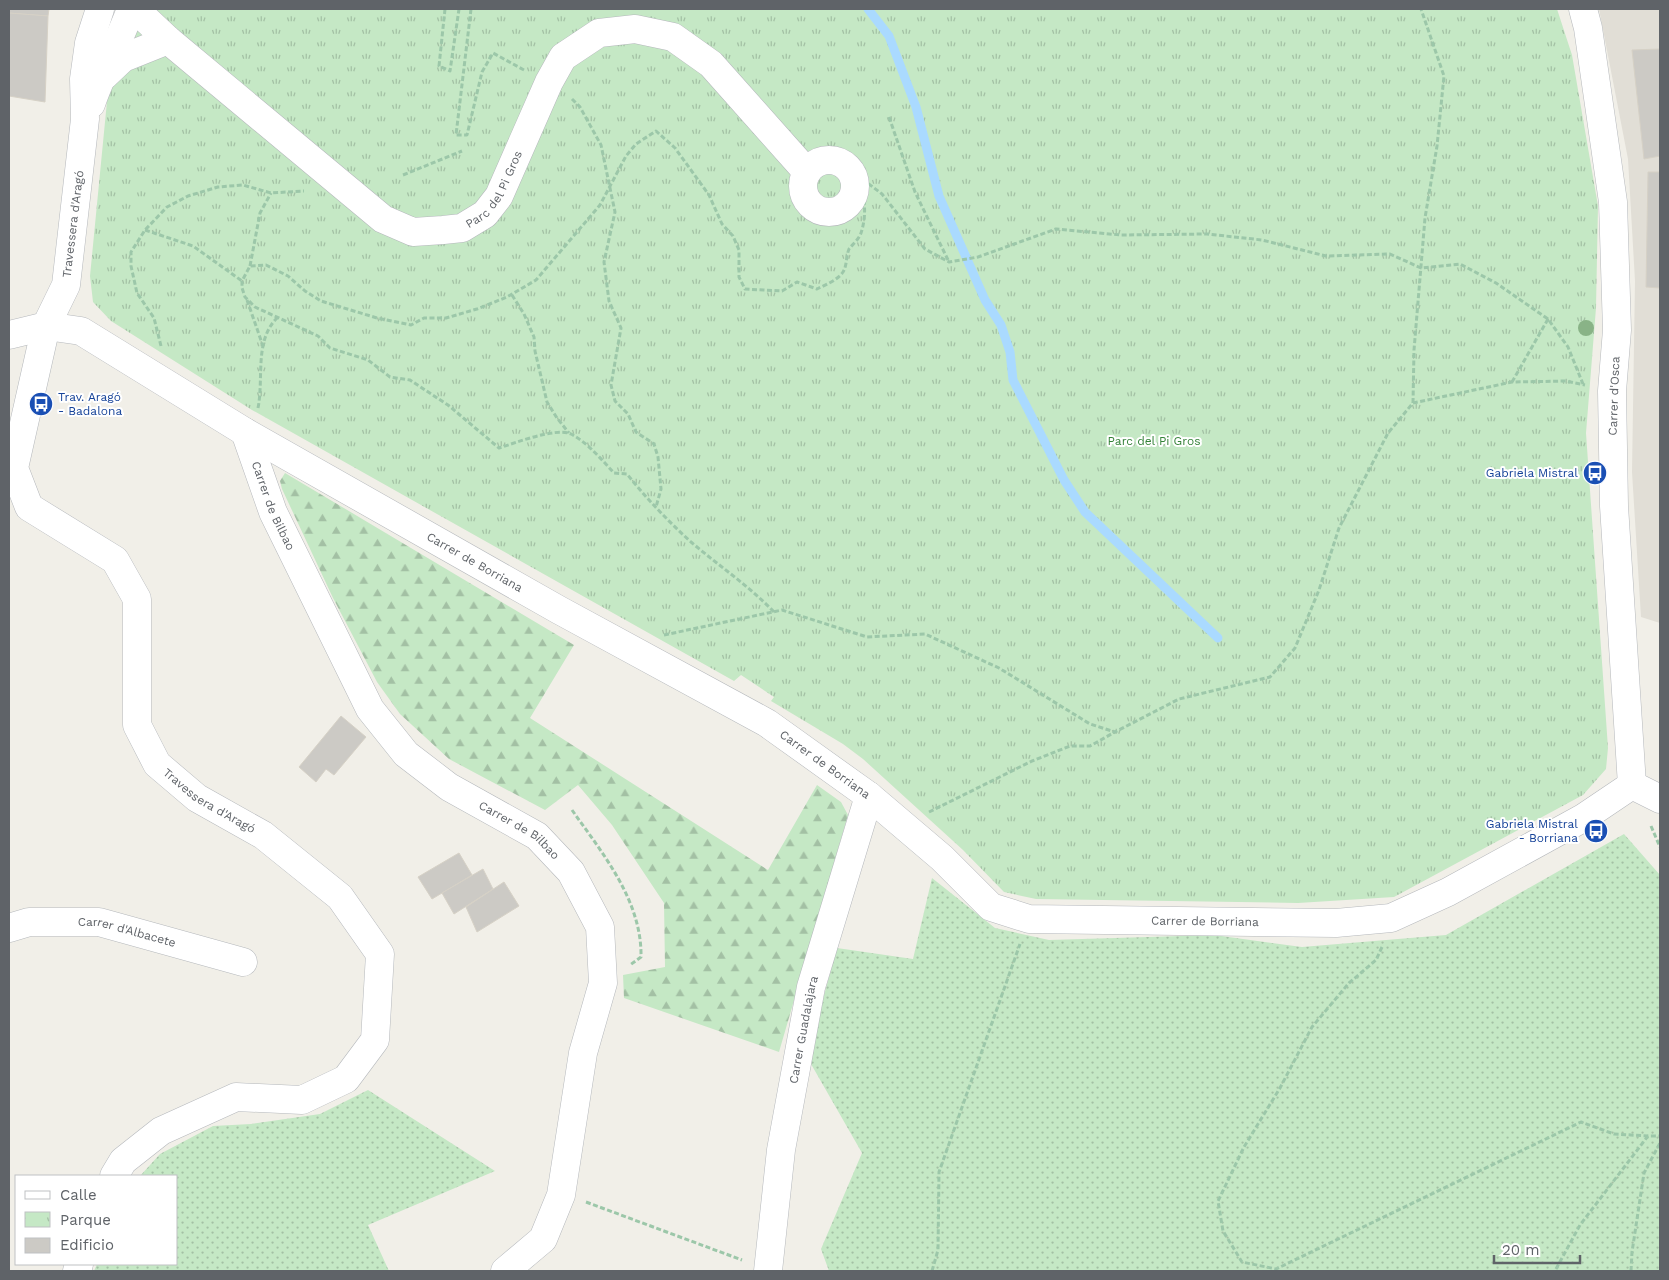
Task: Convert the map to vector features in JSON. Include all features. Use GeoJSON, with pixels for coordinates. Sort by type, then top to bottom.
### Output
{"type":"FeatureCollection","features":[{"type":"Feature","properties":{"kind":"street","name":"Travessera d'Aragó"},"geometry":{"type":"LineString","coordinates":[[100,9],[89,43],[84,79],[85,119],[66,285],[46,326],[14,468],[29,507],[115,560],[137,599],[137,725],[157,764],[197,798],[263,835],[340,897],[380,954],[375,1040],[346,1079],[302,1100],[236,1097],[161,1131],[123,1161],[115,1175]]}},
{"type":"Feature","properties":{"kind":"street","name":"Travessera d'Aragó"},"geometry":{"type":"LineString","coordinates":[[89,43],[109,15],[125,9]]}},
{"type":"Feature","properties":{"kind":"street","name":"Travessera d'Aragó"},"geometry":{"type":"LineString","coordinates":[[85,119],[99,81],[120,41],[130,9]]}},
{"type":"Feature","properties":{"kind":"street","name":"Parc del Pi Gros"},"geometry":{"type":"LineString","coordinates":[[134,9],[168,40],[383,219],[413,232],[462,228],[485,214],[499,196],[549,82],[563,57],[598,33],[635,30],[673,37],[711,64],[807,172]]}},
{"type":"Feature","properties":{"kind":"street","name":"Carrer d'Osca"},"geometry":{"type":"LineString","coordinates":[[1583,9],[1588,28],[1613,202],[1617,330],[1612,391],[1614,506],[1632,785]]}},
{"type":"Feature","properties":{"kind":"street","name":"Travessera d'Aragó"},"geometry":{"type":"LineString","coordinates":[[99,81],[123,58],[168,40]]}},
{"type":"Feature","properties":{"kind":"street"},"geometry":{"type":"LineString","coordinates":[[830,160],[845,165],[854,177],[856,188],[852,200],[844,208],[828,213],[819,211],[806,200],[801,186],[807,172],[818,161],[830,160]]}},
{"type":"Feature","properties":{"kind":"street"},"geometry":{"type":"LineString","coordinates":[[9,335],[46,326]]}},
{"type":"Feature","properties":{"kind":"street","name":"Carrer de Borriana"},"geometry":{"type":"LineString","coordinates":[[46,326],[81,331],[245,432],[629,648],[767,723],[869,796],[942,858],[991,907],[1029,918],[1336,924],[1391,918],[1448,892],[1589,814],[1632,785]]}},
{"type":"Feature","properties":{"kind":"street","name":"Carrer de Bilbao"},"geometry":{"type":"LineString","coordinates":[[245,432],[273,512],[370,709],[406,754],[449,787],[537,836],[571,872],[600,927],[603,983],[583,1053],[561,1195],[542,1239],[505,1271]]}},
{"type":"Feature","properties":{"kind":"street"},"geometry":{"type":"LineString","coordinates":[[1632,785],[1660,799]]}},
{"type":"Feature","properties":{"kind":"street","name":"Carrer Guadalajara"},"geometry":{"type":"LineString","coordinates":[[759,1267],[811,987],[869,796]]}},
{"type":"Feature","properties":{"kind":"street","name":"Carrer d'Albacete"},"geometry":{"type":"LineString","coordinates":[[9,928],[29,922],[99,922],[243,962]]}},
{"type":"Feature","properties":{"kind":"path"},"geometry":{"type":"LineString","coordinates":[[445,9],[439,66],[450,71],[459,9]]}},
{"type":"Feature","properties":{"kind":"path"},"geometry":{"type":"LineString","coordinates":[[471,9],[456,135],[467,135],[482,72],[492,54],[549,82],[571,97],[580,107],[601,145],[615,212],[604,262],[609,301],[621,328],[611,385],[615,401],[628,414],[636,432],[654,444],[658,457],[660,490],[656,507]]}},
{"type":"Feature","properties":{"kind":"path"},"geometry":{"type":"LineString","coordinates":[[905,826],[948,801],[1023,765],[1070,746],[1090,746],[1179,699],[1270,677],[1294,648],[1319,590],[1339,528],[1357,498],[1388,433],[1413,403],[1425,218],[1437,146],[1444,76],[1421,9]]}},
{"type":"Feature","properties":{"kind":"path"},"geometry":{"type":"LineString","coordinates":[[889,117],[915,192],[949,262]]}},
{"type":"Feature","properties":{"kind":"path"},"geometry":{"type":"LineString","coordinates":[[250,266],[266,265],[288,276],[305,291],[343,309],[411,324],[424,318],[446,318],[477,309],[512,295],[536,280],[600,205],[626,156],[636,144],[656,131],[674,148],[709,195],[722,224],[733,236],[739,250],[739,277],[745,290],[782,291],[797,282],[817,289],[830,283],[843,272],[849,250],[861,235],[864,221],[864,196],[861,185],[854,177]]}},
{"type":"Feature","properties":{"kind":"path"},"geometry":{"type":"LineString","coordinates":[[403,175],[462,151]]}},
{"type":"Feature","properties":{"kind":"path"},"geometry":{"type":"LineString","coordinates":[[854,177],[865,181],[882,194],[925,249],[949,262],[978,257],[1056,229],[1120,235],[1207,234],[1262,240],[1326,256],[1390,254],[1421,268],[1460,264],[1496,283],[1548,320],[1568,347],[1583,384]]}},
{"type":"Feature","properties":{"kind":"path"},"geometry":{"type":"LineString","coordinates":[[170,386],[154,318],[137,293],[131,266],[131,252],[145,230],[167,207],[188,196],[218,187],[243,185],[271,193],[301,192],[342,184]]}},
{"type":"Feature","properties":{"kind":"path"},"geometry":{"type":"LineString","coordinates":[[242,281],[250,266],[260,213],[271,193]]}},
{"type":"Feature","properties":{"kind":"path"},"geometry":{"type":"LineString","coordinates":[[145,230],[193,246],[242,281],[246,297],[260,332],[263,349]]}},
{"type":"Feature","properties":{"kind":"path"},"geometry":{"type":"LineString","coordinates":[[512,295],[524,314],[534,338],[535,352],[547,402],[556,418],[569,433],[594,451],[614,473],[627,474],[691,542],[754,592],[774,612]]}},
{"type":"Feature","properties":{"kind":"path"},"geometry":{"type":"LineString","coordinates":[[246,297],[255,307],[318,336],[330,348],[368,360],[390,377],[410,380],[448,405],[499,448],[540,435],[569,433]]}},
{"type":"Feature","properties":{"kind":"path"},"geometry":{"type":"LineString","coordinates":[[245,432],[256,415],[263,349],[268,328],[277,318]]}},
{"type":"Feature","properties":{"kind":"path"},"geometry":{"type":"LineString","coordinates":[[1512,382],[1548,320]]}},
{"type":"Feature","properties":{"kind":"path"},"geometry":{"type":"LineString","coordinates":[[1413,403],[1512,382],[1566,381],[1612,391]]}},
{"type":"Feature","properties":{"kind":"path"},"geometry":{"type":"LineString","coordinates":[[629,648],[661,635],[782,610],[867,637],[924,634],[998,668],[1090,724],[1115,732]]}},
{"type":"Feature","properties":{"kind":"path"},"geometry":{"type":"LineString","coordinates":[[932,1271],[938,1250],[939,1172],[1029,918]]}},
{"type":"Feature","properties":{"kind":"path"},"geometry":{"type":"LineString","coordinates":[[1391,918],[1388,934],[1376,960],[1349,983],[1312,1027],[1280,1088],[1244,1147],[1218,1200],[1223,1231],[1242,1262],[1276,1270],[1581,1122],[1614,1134],[1660,1136]]}},
{"type":"Feature","properties":{"kind":"path"},"geometry":{"type":"LineString","coordinates":[[1556,1269],[1580,1224],[1648,1136]]}},
{"type":"Feature","properties":{"kind":"path"},"geometry":{"type":"LineString","coordinates":[[1632,1271],[1632,1252],[1644,1173],[1660,1143]]}},
{"type":"Feature","properties":{"kind":"path"},"geometry":{"type":"LineString","coordinates":[[587,1203],[759,1267]]}},
{"type":"Feature","properties":{"kind":"shaded area"},"geometry":{"type":"Polygon","coordinates":[[[1599,9],[1660,9],[1660,623],[1641,617],[1632,472],[1635,281],[1628,159],[1599,9]]]}},
{"type":"Feature","properties":{"kind":"green space","name":"Parc del Pi Gros"},"geometry":{"type":"Polygon","coordinates":[[[116,9],[1557,9],[1572,55],[1598,206],[1596,308],[1586,433],[1608,748],[1606,769],[1583,795],[1394,897],[1298,903],[1036,899],[1004,892],[963,850],[863,759],[843,744],[771,701],[774,697],[741,675],[734,681],[252,410],[111,321],[93,302],[90,276],[116,9]]]}},
{"type":"Feature","properties":{"kind":"green space"},"geometry":{"type":"Polygon","coordinates":[[[285,473],[574,645],[530,718],[768,870],[817,785],[841,802],[848,815],[779,1052],[624,998],[623,975],[665,967],[664,903],[612,825],[578,785],[545,810],[449,759],[400,714],[377,682],[333,598],[282,489],[280,481],[285,473]]]}},
{"type":"Feature","properties":{"kind":"green space"},"geometry":{"type":"Polygon","coordinates":[[[1624,834],[1660,875],[1660,1271],[829,1271],[821,1249],[862,1153],[807,1057],[837,948],[913,959],[932,878],[995,928],[1049,940],[1214,935],[1302,947],[1446,935],[1624,834]]]}},
{"type":"Feature","properties":{"kind":"green space"},"geometry":{"type":"Polygon","coordinates":[[[368,1090],[495,1171],[368,1225],[389,1271],[94,1271],[97,1265],[178,1265],[178,1175],[141,1175],[160,1154],[213,1126],[251,1124],[320,1114],[368,1090]]]}},
{"type":"Feature","properties":{"kind":"building"},"geometry":{"type":"Polygon","coordinates":[[[9,9],[49,9],[48,16],[9,13],[9,9]]]}},
{"type":"Feature","properties":{"kind":"building"},"geometry":{"type":"Polygon","coordinates":[[[9,13],[48,16],[45,102],[9,96],[9,13]]]}},
{"type":"Feature","properties":{"kind":"building"},"geometry":{"type":"Polygon","coordinates":[[[1660,49],[1660,156],[1644,159],[1632,50],[1660,49]]]}},
{"type":"Feature","properties":{"kind":"building"},"geometry":{"type":"Polygon","coordinates":[[[1648,172],[1660,172],[1660,288],[1646,287],[1648,172]]]}},
{"type":"Feature","properties":{"kind":"building"},"geometry":{"type":"Polygon","coordinates":[[[341,716],[366,737],[334,775],[326,769],[316,782],[299,767],[341,716]]]}},
{"type":"Feature","properties":{"kind":"building"},"geometry":{"type":"Polygon","coordinates":[[[459,853],[472,875],[432,899],[418,877],[459,853]]]}},
{"type":"Feature","properties":{"kind":"building"},"geometry":{"type":"Polygon","coordinates":[[[483,869],[493,889],[454,914],[442,893],[483,869]]]}},
{"type":"Feature","properties":{"kind":"building"},"geometry":{"type":"Polygon","coordinates":[[[504,882],[519,906],[477,932],[466,907],[504,882]]]}},
{"type":"Feature","properties":{"kind":"waterway"},"geometry":{"type":"LineString","coordinates":[[868,9],[889,36],[916,107],[939,196],[985,300],[1001,325],[1010,352],[1013,380],[1064,480],[1085,512],[1218,638]]}},
{"type":"Feature","properties":{"kind":"place","name":"Trav. Aragó - Badalona"},"geometry":{"type":"Point","coordinates":[41,404]}},
{"type":"Feature","properties":{"kind":"place","name":"Gabriela Mistral"},"geometry":{"type":"Point","coordinates":[1595,473]}},
{"type":"Feature","properties":{"kind":"place","name":"Gabriela Mistral - Borriana"},"geometry":{"type":"Point","coordinates":[1596,831]}}]}
